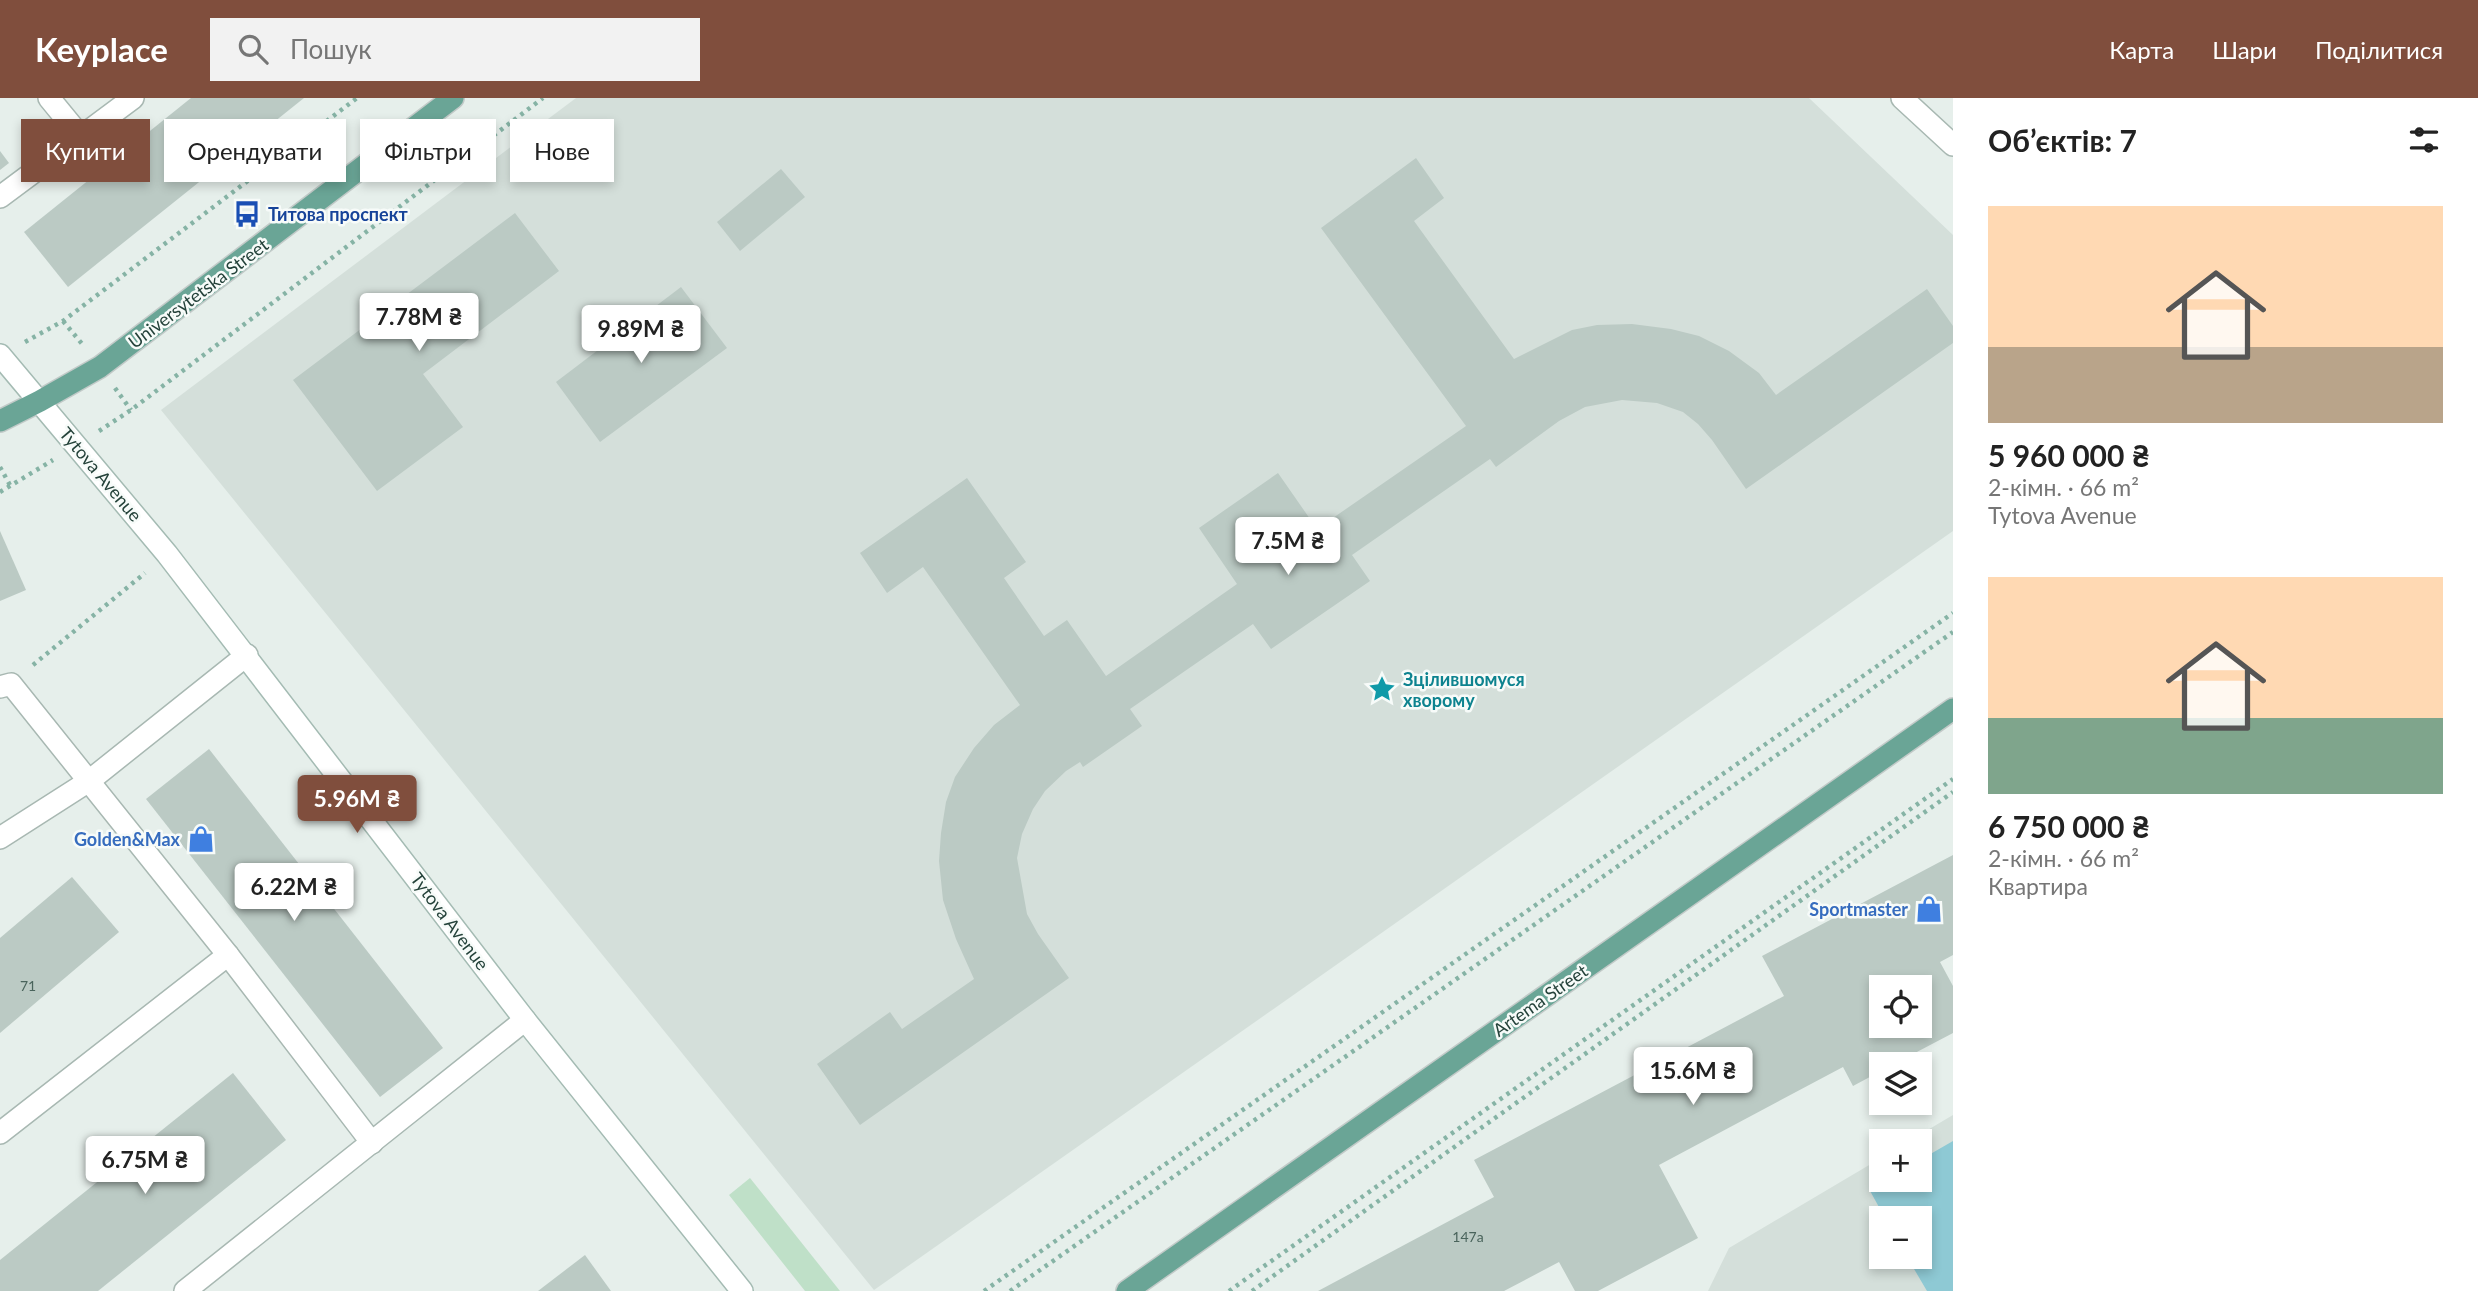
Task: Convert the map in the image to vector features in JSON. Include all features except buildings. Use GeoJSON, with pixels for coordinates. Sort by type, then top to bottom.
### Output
{"type":"FeatureCollection","features":[{"type":"Feature","properties":{"kind":"main road","name":"Universytetska Street"},"geometry":{"type":"LineString","coordinates":[[0,421],[40,401],[111,358],[453,98]]}},
{"type":"Feature","properties":{"kind":"main road","name":"Artema Street"},"geometry":{"type":"LineString","coordinates":[[1127,1291],[1953,709]]}},
{"type":"Feature","properties":{"kind":"street"},"geometry":{"type":"LineString","coordinates":[[49,98],[67,119]]}},
{"type":"Feature","properties":{"kind":"street"},"geometry":{"type":"LineString","coordinates":[[104,119],[133,98]]}},
{"type":"Feature","properties":{"kind":"street"},"geometry":{"type":"LineString","coordinates":[[1902,98],[1953,145]]}},
{"type":"Feature","properties":{"kind":"street"},"geometry":{"type":"LineString","coordinates":[[0,197],[21,181]]}},
{"type":"Feature","properties":{"kind":"street","name":"Tytova Avenue"},"geometry":{"type":"LineString","coordinates":[[0,355],[167,554],[525,1020],[742,1291]]}},
{"type":"Feature","properties":{"kind":"street"},"geometry":{"type":"LineString","coordinates":[[0,838],[89,782],[247,655]]}},
{"type":"Feature","properties":{"kind":"street"},"geometry":{"type":"LineString","coordinates":[[5,686],[89,782],[228,955],[372,1143]]}},
{"type":"Feature","properties":{"kind":"street"},"geometry":{"type":"LineString","coordinates":[[0,1133],[228,955]]}},
{"type":"Feature","properties":{"kind":"street"},"geometry":{"type":"LineString","coordinates":[[186,1291],[525,1020]]}},
{"type":"Feature","properties":{"kind":"path"},"geometry":{"type":"LineString","coordinates":[[0,355],[64,321],[357,98]]}},
{"type":"Feature","properties":{"kind":"path"},"geometry":{"type":"LineString","coordinates":[[0,492],[131,410],[544,98]]}},
{"type":"Feature","properties":{"kind":"path"},"geometry":{"type":"LineString","coordinates":[[0,467],[11,487]]}},
{"type":"Feature","properties":{"kind":"path"},"geometry":{"type":"LineString","coordinates":[[5,686],[167,554]]}},
{"type":"Feature","properties":{"kind":"path"},"geometry":{"type":"LineString","coordinates":[[984,1291],[1953,613]]}},
{"type":"Feature","properties":{"kind":"path"},"geometry":{"type":"LineString","coordinates":[[1010,1291],[1953,632]]}},
{"type":"Feature","properties":{"kind":"path"},"geometry":{"type":"LineString","coordinates":[[1229,1291],[1953,779]]}},
{"type":"Feature","properties":{"kind":"path"},"geometry":{"type":"LineString","coordinates":[[1252,1291],[1953,792]]}},
{"type":"Feature","properties":{"kind":"shaded area"},"geometry":{"type":"Polygon","coordinates":[[[576,98],[1809,98],[1953,235],[1953,531],[874,1290],[161,410],[464,182],[496,182],[496,158],[510,148],[510,182],[614,182],[614,119],[548,119],[576,98]]]}},
{"type":"Feature","properties":{"kind":"shaded area"},"geometry":{"type":"Polygon","coordinates":[[[1953,1115],[1953,1291],[1708,1291],[1729,1248],[1869,1165],[1869,1192],[1932,1192],[1932,1129],[1929,1129],[1953,1115]]]}},
{"type":"Feature","properties":{"kind":"green space"},"geometry":{"type":"Polygon","coordinates":[[[750,1178],[840,1291],[805,1291],[729,1195],[750,1178]]]}},
{"type":"Feature","properties":{"kind":"water"},"geometry":{"type":"Polygon","coordinates":[[[1953,1141],[1953,1291],[1927,1291],[1914,1269],[1932,1269],[1932,1206],[1878,1206],[1871,1192],[1932,1192],[1932,1153],[1953,1141]]]}},
{"type":"Feature","properties":{"kind":"place","name":"Титова проспект"},"geometry":{"type":"Point","coordinates":[247,214]}},
{"type":"Feature","properties":{"kind":"place","name":"Зцілившомуся хворому"},"geometry":{"type":"Point","coordinates":[1382,689]}},
{"type":"Feature","properties":{"kind":"place","name":"Golden&Max"},"geometry":{"type":"Point","coordinates":[201,839]}},
{"type":"Feature","properties":{"kind":"place","name":"Sportmaster"},"geometry":{"type":"Point","coordinates":[1929,909]}}]}
